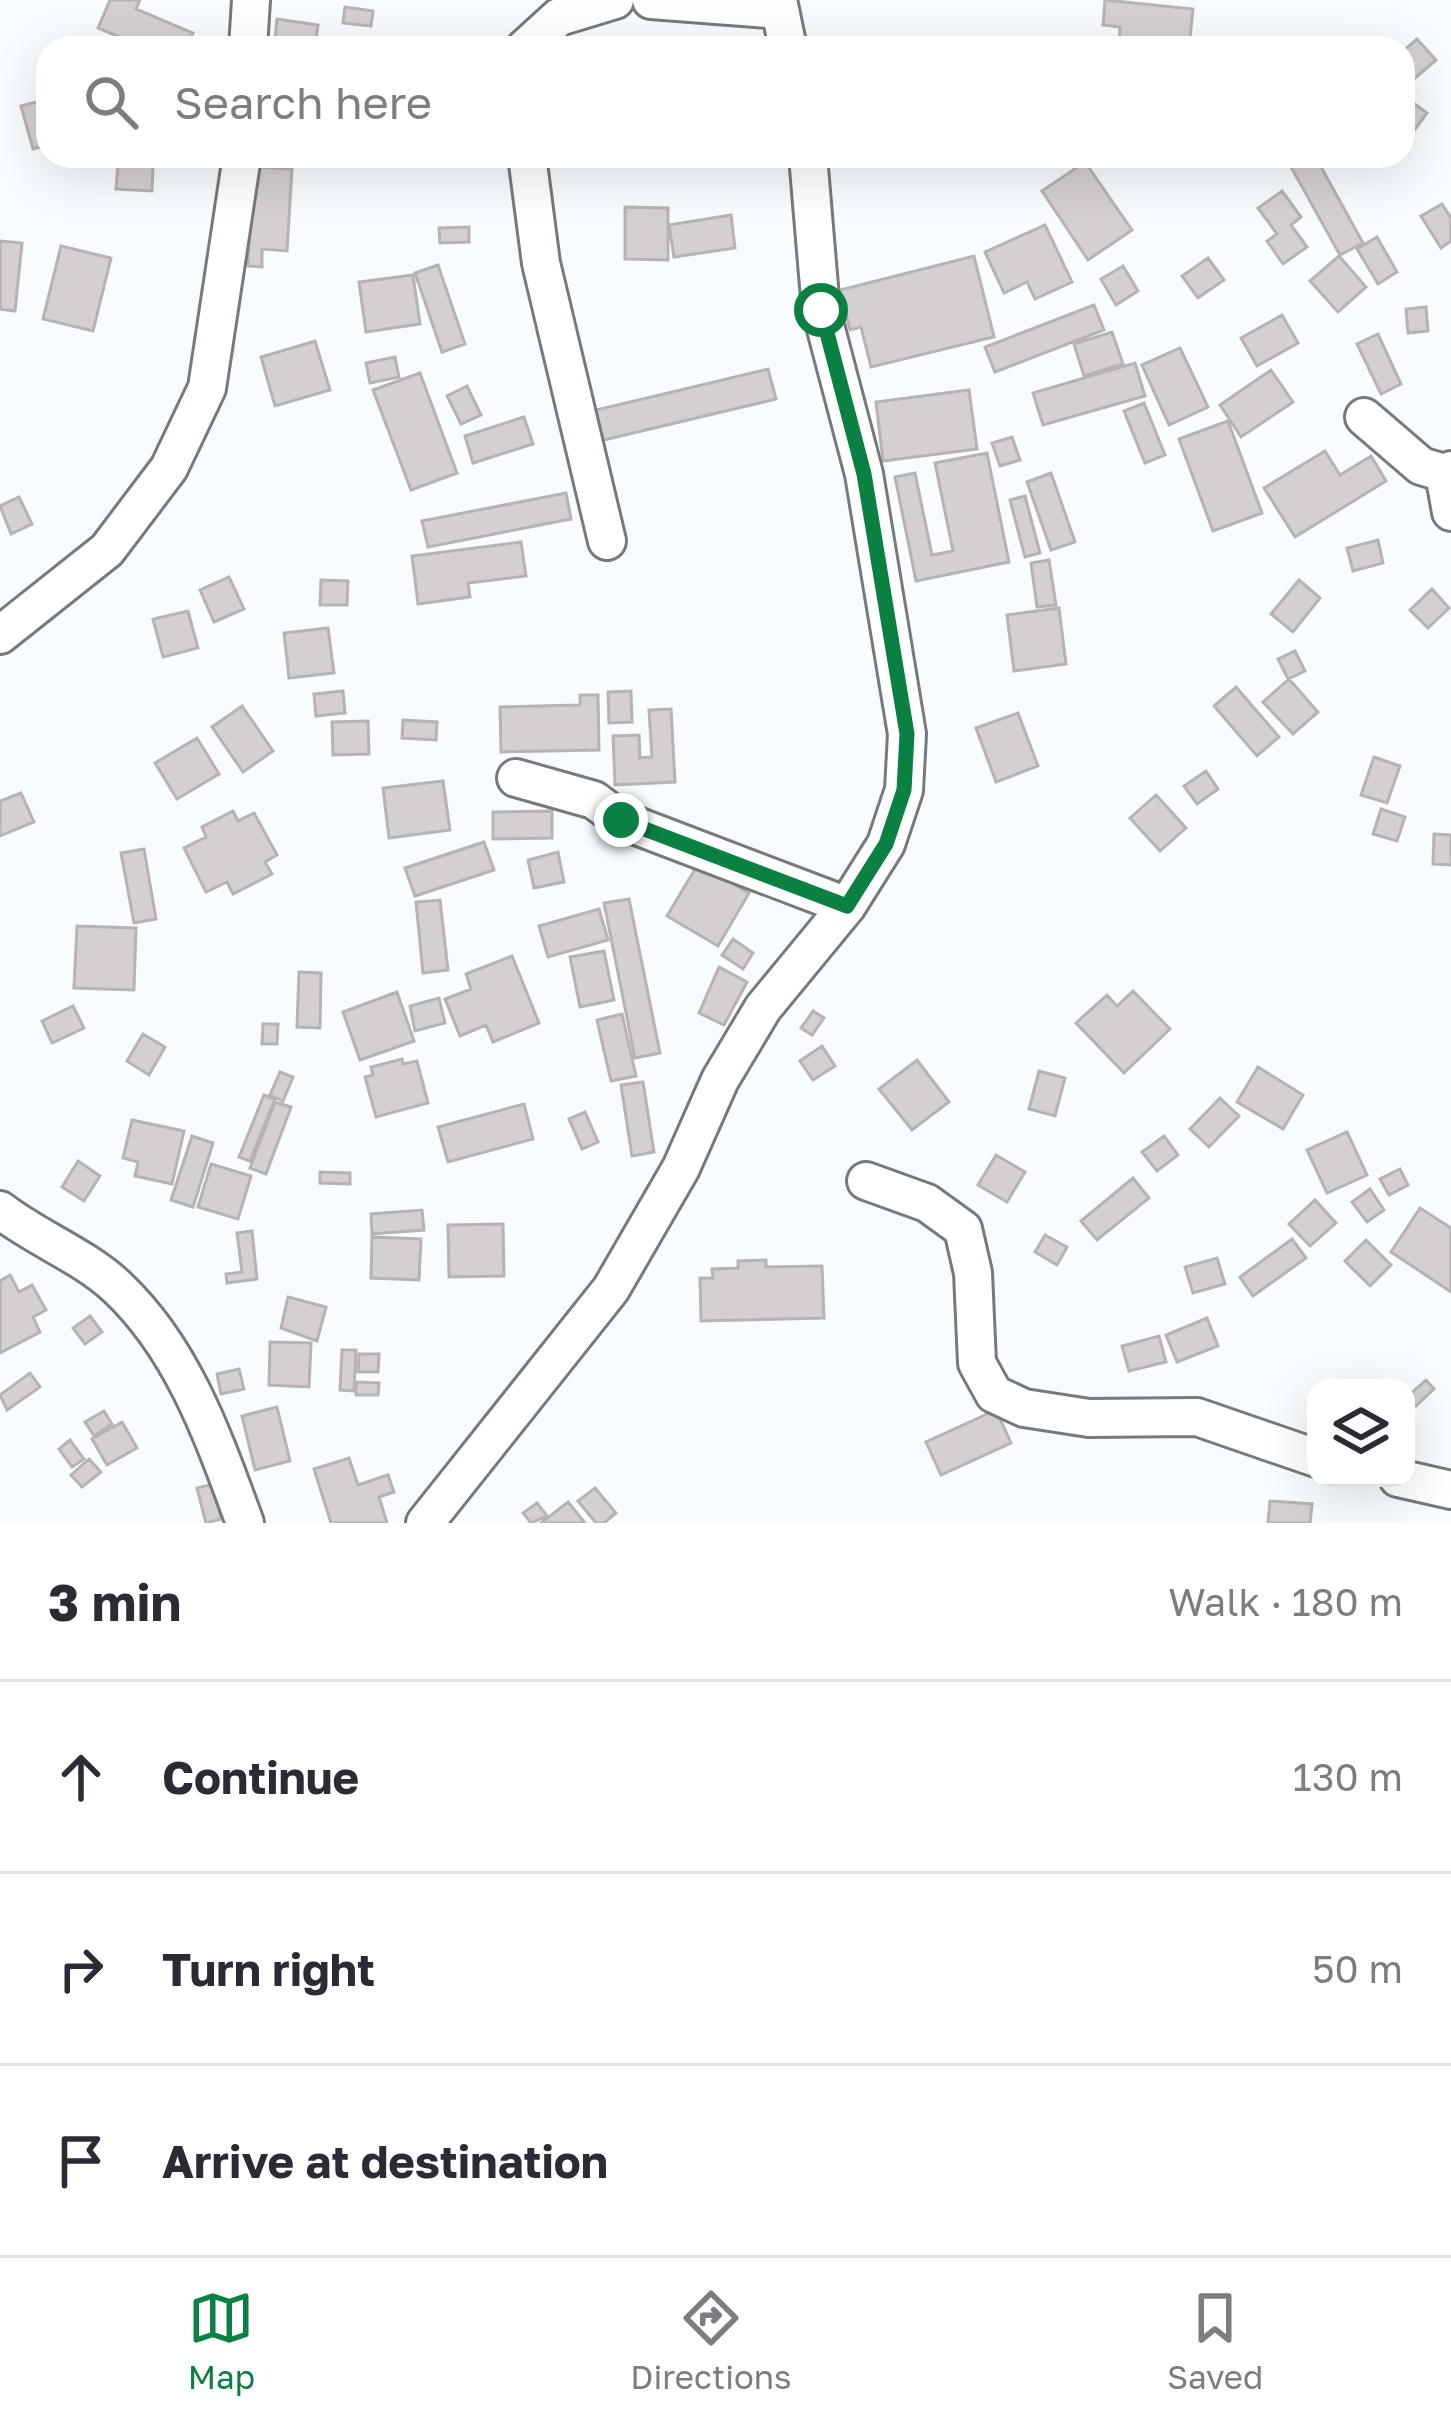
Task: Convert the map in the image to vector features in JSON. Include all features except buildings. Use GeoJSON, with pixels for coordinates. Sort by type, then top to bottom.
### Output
{"type":"FeatureCollection","features":[{"type":"Feature","properties":{"kind":"street"},"geometry":{"type":"LineString","coordinates":[[249,36],[251,0]]}},
{"type":"Feature","properties":{"kind":"street"},"geometry":{"type":"LineString","coordinates":[[538,36],[559,17],[615,0]]}},
{"type":"Feature","properties":{"kind":"street"},"geometry":{"type":"LineString","coordinates":[[651,0],[779,5],[785,36]]}},
{"type":"Feature","properties":{"kind":"street"},"geometry":{"type":"LineString","coordinates":[[0,635],[107,550],[169,468],[208,388],[240,168]]}},
{"type":"Feature","properties":{"kind":"street"},"geometry":{"type":"LineString","coordinates":[[529,168],[541,263],[607,541]]}},
{"type":"Feature","properties":{"kind":"street"},"geometry":{"type":"LineString","coordinates":[[425,1523],[611,1289],[681,1168],[720,1080],[763,1008],[847,906],[892,826],[904,790],[907,734],[864,474],[821,310],[809,168]]}},
{"type":"Feature","properties":{"kind":"street"},"geometry":{"type":"LineString","coordinates":[[1364,417],[1421,466],[1447,472],[1451,512]]}},
{"type":"Feature","properties":{"kind":"street"},"geometry":{"type":"LineString","coordinates":[[516,778],[594,800],[621,820],[847,906]]}},
{"type":"Feature","properties":{"kind":"street"},"geometry":{"type":"LineString","coordinates":[[866,1181],[927,1203],[963,1229],[973,1273],[976,1364],[994,1394],[1024,1408],[1089,1418],[1197,1417],[1229,1432],[1307,1455]]}},
{"type":"Feature","properties":{"kind":"street"},"geometry":{"type":"LineString","coordinates":[[0,1210],[114,1284],[157,1330],[208,1421],[245,1523]]}},
{"type":"Feature","properties":{"kind":"street"},"geometry":{"type":"LineString","coordinates":[[1415,1482],[1451,1490]]}},
{"type":"Feature","properties":{"kind":"route"},"geometry":{"type":"LineString","coordinates":[[621,820],[847,906],[886,844],[904,790],[907,734],[864,474],[821,310]]}}]}
